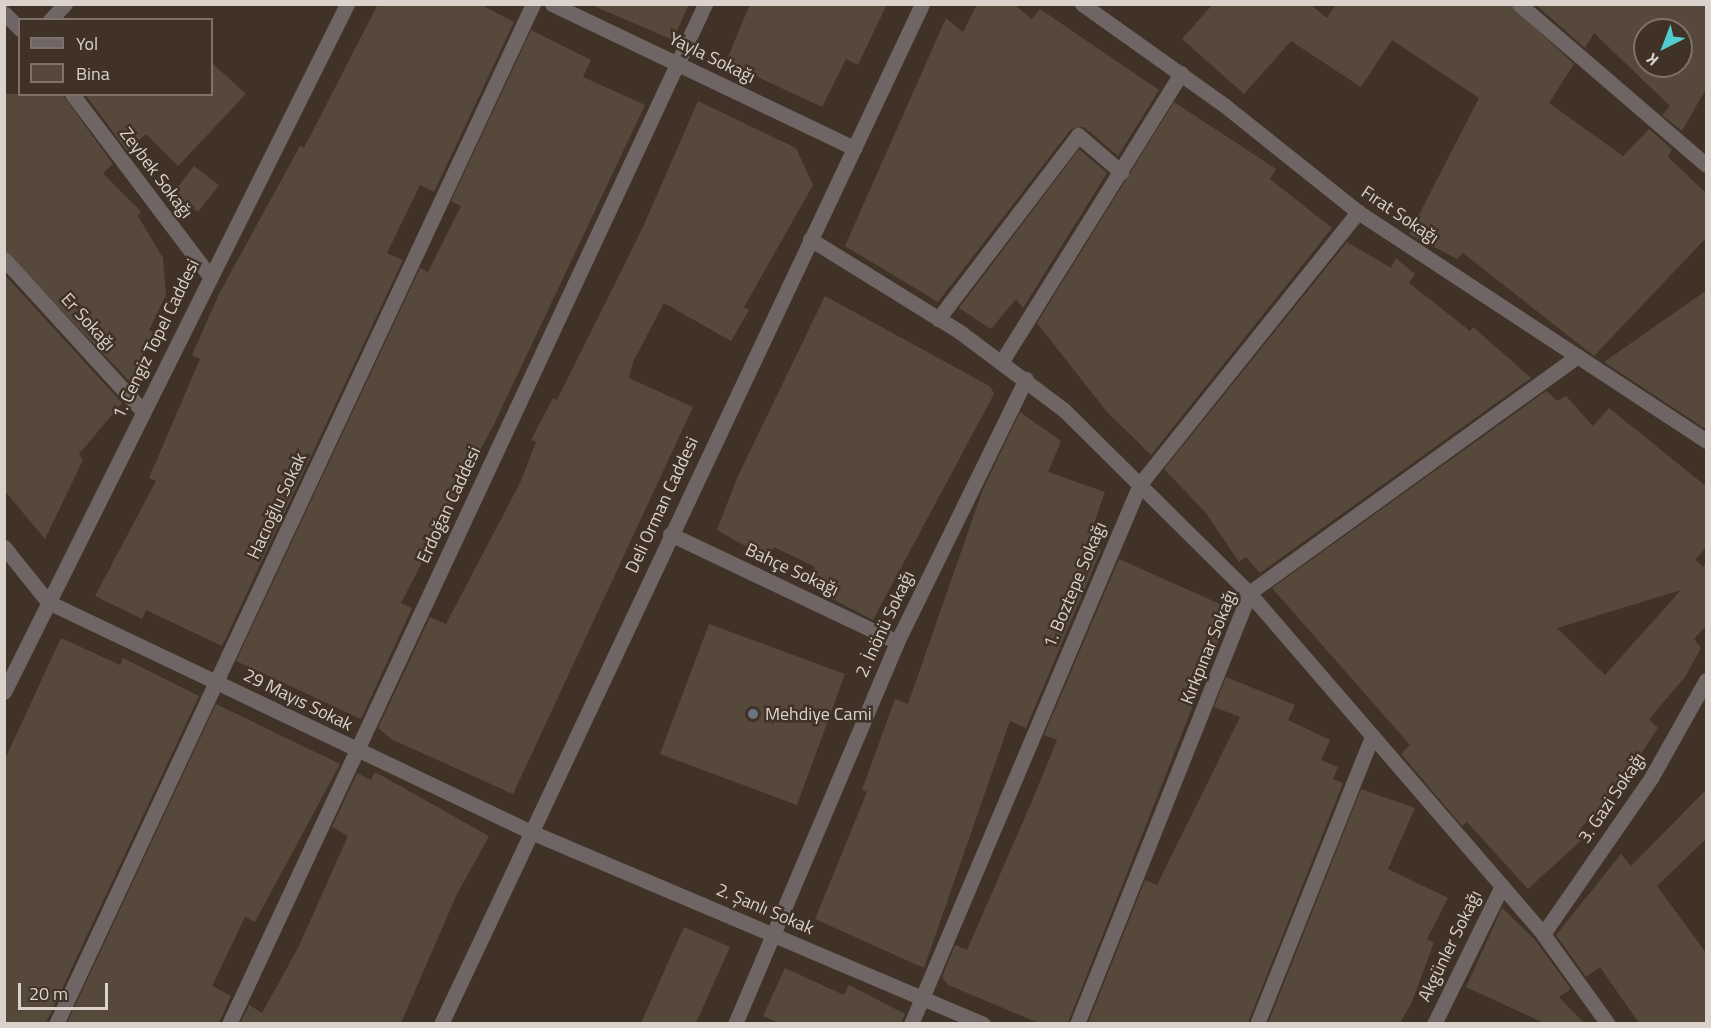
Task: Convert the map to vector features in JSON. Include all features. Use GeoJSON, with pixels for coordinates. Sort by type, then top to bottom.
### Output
{"type":"FeatureCollection","features":[{"type":"Feature","properties":{"kind":"street"},"geometry":{"type":"LineString","coordinates":[[52,18],[65,4]]}},
{"type":"Feature","properties":{"kind":"street","name":"1. Cengiz Topel Caddesi"},"geometry":{"type":"LineString","coordinates":[[4,692],[209,275],[347,4]]}},
{"type":"Feature","properties":{"kind":"street","name":"Hacıoğlu Sokak"},"geometry":{"type":"LineString","coordinates":[[56,1023],[533,4]]}},
{"type":"Feature","properties":{"kind":"street","name":"Yayla Sokağı"},"geometry":{"type":"LineString","coordinates":[[552,4],[854,148]]}},
{"type":"Feature","properties":{"kind":"street","name":"Erdoğan Caddesi"},"geometry":{"type":"LineString","coordinates":[[229,1023],[705,4]]}},
{"type":"Feature","properties":{"kind":"street","name":"Deli Orman Caddesi"},"geometry":{"type":"LineString","coordinates":[[441,1023],[922,4]]}},
{"type":"Feature","properties":{"kind":"street","name":"Fırat Sokağı"},"geometry":{"type":"LineString","coordinates":[[1082,4],[1181,73],[1358,212],[1707,441]]}},
{"type":"Feature","properties":{"kind":"street"},"geometry":{"type":"LineString","coordinates":[[1519,4],[1707,165]]}},
{"type":"Feature","properties":{"kind":"street"},"geometry":{"type":"LineString","coordinates":[[4,13],[18,27]]}},
{"type":"Feature","properties":{"kind":"street"},"geometry":{"type":"LineString","coordinates":[[1002,361],[1181,73]]}},
{"type":"Feature","properties":{"kind":"street","name":"Zeybek Sokağı"},"geometry":{"type":"LineString","coordinates":[[74,96],[209,275]]}},
{"type":"Feature","properties":{"kind":"street"},"geometry":{"type":"LineString","coordinates":[[938,319],[1078,135],[1121,171]]}},
{"type":"Feature","properties":{"kind":"street","name":"1. Boztepe Sokağı"},"geometry":{"type":"LineString","coordinates":[[911,1023],[1140,484],[1358,212]]}},
{"type":"Feature","properties":{"kind":"street"},"geometry":{"type":"LineString","coordinates":[[810,239],[1002,361],[1026,379],[1140,484],[1249,593],[1543,934],[1608,1023]]}},
{"type":"Feature","properties":{"kind":"street","name":"Er Sokağı"},"geometry":{"type":"LineString","coordinates":[[4,259],[143,411]]}},
{"type":"Feature","properties":{"kind":"street","name":"Kırkpınar Sokağı"},"geometry":{"type":"LineString","coordinates":[[1077,1023],[1249,593],[1578,356]]}},
{"type":"Feature","properties":{"kind":"street","name":"2. İnönü Sokağı"},"geometry":{"type":"LineString","coordinates":[[735,1023],[897,642],[1026,379]]}},
{"type":"Feature","properties":{"kind":"street","name":"Bahçe Sokağı"},"geometry":{"type":"LineString","coordinates":[[670,534],[897,642]]}},
{"type":"Feature","properties":{"kind":"street"},"geometry":{"type":"LineString","coordinates":[[4,547],[48,602]]}},
{"type":"Feature","properties":{"kind":"street","name":"29 Mayıs Sokak"},"geometry":{"type":"LineString","coordinates":[[48,602],[531,832]]}},
{"type":"Feature","properties":{"kind":"street","name":"3. Gazi Sokağı"},"geometry":{"type":"LineString","coordinates":[[1543,934],[1651,778],[1707,680]]}},
{"type":"Feature","properties":{"kind":"street"},"geometry":{"type":"LineString","coordinates":[[1257,1023],[1372,736]]}},
{"type":"Feature","properties":{"kind":"street","name":"2. Şanlı Sokak"},"geometry":{"type":"LineString","coordinates":[[531,832],[772,933],[921,999],[983,1023]]}},
{"type":"Feature","properties":{"kind":"street","name":"Akgünler Sokağı"},"geometry":{"type":"LineString","coordinates":[[1434,1023],[1502,886]]}},
{"type":"Feature","properties":{"kind":"building"},"geometry":{"type":"Polygon","coordinates":[[[378,4],[480,4],[514,22],[434,192],[420,185],[387,253],[403,260],[222,646],[146,610],[142,619],[95,596],[156,481],[149,478],[200,359],[192,355],[219,294],[300,146],[304,148],[378,4]]]}},
{"type":"Feature","properties":{"kind":"building"},"geometry":{"type":"Polygon","coordinates":[[[589,4],[689,4],[673,40],[589,4]]]}},
{"type":"Feature","properties":{"kind":"building"},"geometry":{"type":"Polygon","coordinates":[[[750,4],[887,4],[858,65],[846,59],[822,107],[726,62],[750,4]]]}},
{"type":"Feature","properties":{"kind":"building"},"geometry":{"type":"Polygon","coordinates":[[[977,4],[1013,4],[1032,19],[1040,9],[1159,90],[1118,156],[1084,127],[1071,129],[938,302],[845,246],[946,18],[963,32],[977,4]]]}},
{"type":"Feature","properties":{"kind":"building"},"geometry":{"type":"Polygon","coordinates":[[[1213,4],[1310,4],[1327,18],[1336,4],[1510,4],[1574,64],[1549,103],[1623,156],[1649,129],[1672,149],[1668,157],[1707,194],[1707,237],[1594,356],[1463,253],[1457,259],[1409,234],[1479,98],[1392,40],[1361,87],[1291,41],[1244,94],[1182,39],[1213,4]]]}},
{"type":"Feature","properties":{"kind":"building"},"geometry":{"type":"Polygon","coordinates":[[[1535,4],[1707,4],[1707,87],[1682,131],[1662,115],[1670,106],[1641,78],[1693,78],[1693,18],[1633,18],[1633,70],[1594,33],[1585,48],[1535,4]]]}},
{"type":"Feature","properties":{"kind":"building"},"geometry":{"type":"Polygon","coordinates":[[[531,30],[591,60],[583,77],[645,105],[495,422],[401,603],[412,608],[361,719],[236,661],[420,268],[428,272],[461,206],[451,201],[531,30]]]}},
{"type":"Feature","properties":{"kind":"building"},"geometry":{"type":"Polygon","coordinates":[[[213,64],[246,94],[178,166],[146,134],[127,151],[86,96],[213,96],[213,64]]]}},
{"type":"Feature","properties":{"kind":"building"},"geometry":{"type":"Polygon","coordinates":[[[4,94],[63,96],[113,164],[103,173],[141,212],[138,216],[163,258],[166,295],[149,330],[156,333],[130,382],[4,250],[4,94]]]}},
{"type":"Feature","properties":{"kind":"building"},"geometry":{"type":"Polygon","coordinates":[[[698,101],[796,148],[813,185],[744,307],[749,310],[731,341],[664,303],[633,362],[629,378],[693,407],[513,794],[391,739],[378,728],[430,617],[446,624],[520,483],[536,442],[531,440],[553,398],[557,400],[643,227],[698,101]]]}},
{"type":"Feature","properties":{"kind":"building"},"geometry":{"type":"Polygon","coordinates":[[[1174,102],[1276,169],[1270,179],[1332,228],[1151,455],[1107,412],[1037,323],[1174,102]]]}},
{"type":"Feature","properties":{"kind":"building"},"geometry":{"type":"Polygon","coordinates":[[[1079,149],[1107,173],[1023,308],[1016,299],[991,329],[959,308],[1079,149]]]}},
{"type":"Feature","properties":{"kind":"building"},"geometry":{"type":"Polygon","coordinates":[[[194,166],[219,185],[198,212],[173,193],[194,166]]]}},
{"type":"Feature","properties":{"kind":"building"},"geometry":{"type":"Polygon","coordinates":[[[1347,242],[1391,268],[1396,258],[1415,274],[1409,283],[1470,331],[1473,327],[1531,378],[1260,573],[1246,557],[1239,562],[1206,513],[1164,469],[1347,242]]]}},
{"type":"Feature","properties":{"kind":"building"},"geometry":{"type":"Polygon","coordinates":[[[4,274],[122,403],[79,454],[83,460],[45,539],[4,490],[4,274]]]}},
{"type":"Feature","properties":{"kind":"building"},"geometry":{"type":"Polygon","coordinates":[[[1707,290],[1707,430],[1604,362],[1707,290]]]}},
{"type":"Feature","properties":{"kind":"building"},"geometry":{"type":"Polygon","coordinates":[[[825,296],[991,387],[994,394],[873,620],[806,585],[815,567],[774,547],[768,559],[717,530],[737,478],[825,296]]]}},
{"type":"Feature","properties":{"kind":"building"},"geometry":{"type":"Polygon","coordinates":[[[1546,391],[1558,401],[1566,396],[1593,426],[1609,408],[1707,487],[1707,547],[1695,559],[1703,567],[1707,562],[1707,625],[1694,639],[1701,648],[1685,677],[1649,719],[1658,728],[1622,783],[1580,829],[1586,836],[1528,889],[1467,822],[1462,826],[1401,754],[1410,745],[1272,588],[1546,391]],[[1681,590],[1557,628],[1605,675],[1681,590]]]}},
{"type":"Feature","properties":{"kind":"building"},"geometry":{"type":"Polygon","coordinates":[[[1020,412],[1061,441],[1048,472],[1105,492],[1087,543],[1101,550],[1026,728],[1010,721],[924,968],[815,919],[867,792],[862,790],[895,699],[908,704],[983,489],[1020,412]]]}},
{"type":"Feature","properties":{"kind":"building"},"geometry":{"type":"Polygon","coordinates":[[[1119,559],[1231,609],[1068,1023],[1039,1023],[948,985],[942,977],[955,945],[967,950],[1032,801],[1057,740],[1044,735],[1119,559]]]}},
{"type":"Feature","properties":{"kind":"building","name":"Mehdiye Cami"},"geometry":{"type":"Polygon","coordinates":[[[709,624],[845,674],[797,805],[660,754],[709,624]]]}},
{"type":"Feature","properties":{"kind":"building"},"geometry":{"type":"Polygon","coordinates":[[[61,638],[120,665],[123,658],[199,696],[46,1023],[4,1023],[4,761],[61,638]]]}},
{"type":"Feature","properties":{"kind":"building"},"geometry":{"type":"Polygon","coordinates":[[[1226,677],[1295,705],[1288,720],[1330,740],[1321,760],[1338,767],[1333,779],[1343,783],[1248,1023],[1088,1023],[1145,880],[1157,885],[1240,717],[1214,707],[1226,677]]]}},
{"type":"Feature","properties":{"kind":"building"},"geometry":{"type":"Polygon","coordinates":[[[216,704],[340,764],[255,922],[245,917],[212,986],[231,996],[219,1023],[67,1023],[216,704]]]}},
{"type":"Feature","properties":{"kind":"building"},"geometry":{"type":"Polygon","coordinates":[[[375,772],[489,836],[456,896],[401,1023],[240,1023],[249,1005],[262,1013],[298,948],[348,836],[332,827],[357,773],[371,780],[375,772]]]}},
{"type":"Feature","properties":{"kind":"building"},"geometry":{"type":"Polygon","coordinates":[[[1361,789],[1415,808],[1388,869],[1448,898],[1427,939],[1434,942],[1412,1002],[1400,1023],[1268,1023],[1361,789]]]}},
{"type":"Feature","properties":{"kind":"building"},"geometry":{"type":"Polygon","coordinates":[[[1707,789],[1707,838],[1657,886],[1707,954],[1707,1023],[1639,1023],[1600,967],[1586,977],[1556,935],[1621,854],[1631,866],[1707,789]]]}},
{"type":"Feature","properties":{"kind":"building"},"geometry":{"type":"Polygon","coordinates":[[[1502,908],[1535,940],[1571,989],[1559,997],[1584,1023],[1544,1023],[1466,987],[1502,908]]]}},
{"type":"Feature","properties":{"kind":"building"},"geometry":{"type":"Polygon","coordinates":[[[684,927],[730,947],[696,1023],[641,1023],[684,927]]]}},
{"type":"Feature","properties":{"kind":"building"},"geometry":{"type":"Polygon","coordinates":[[[785,968],[844,995],[849,985],[905,1014],[901,1023],[778,1023],[763,1016],[785,968]]]}},
{"type":"Feature","properties":{"kind":"place","name":"Mehdiye Cami"},"geometry":{"type":"Point","coordinates":[753,714]}}]}
